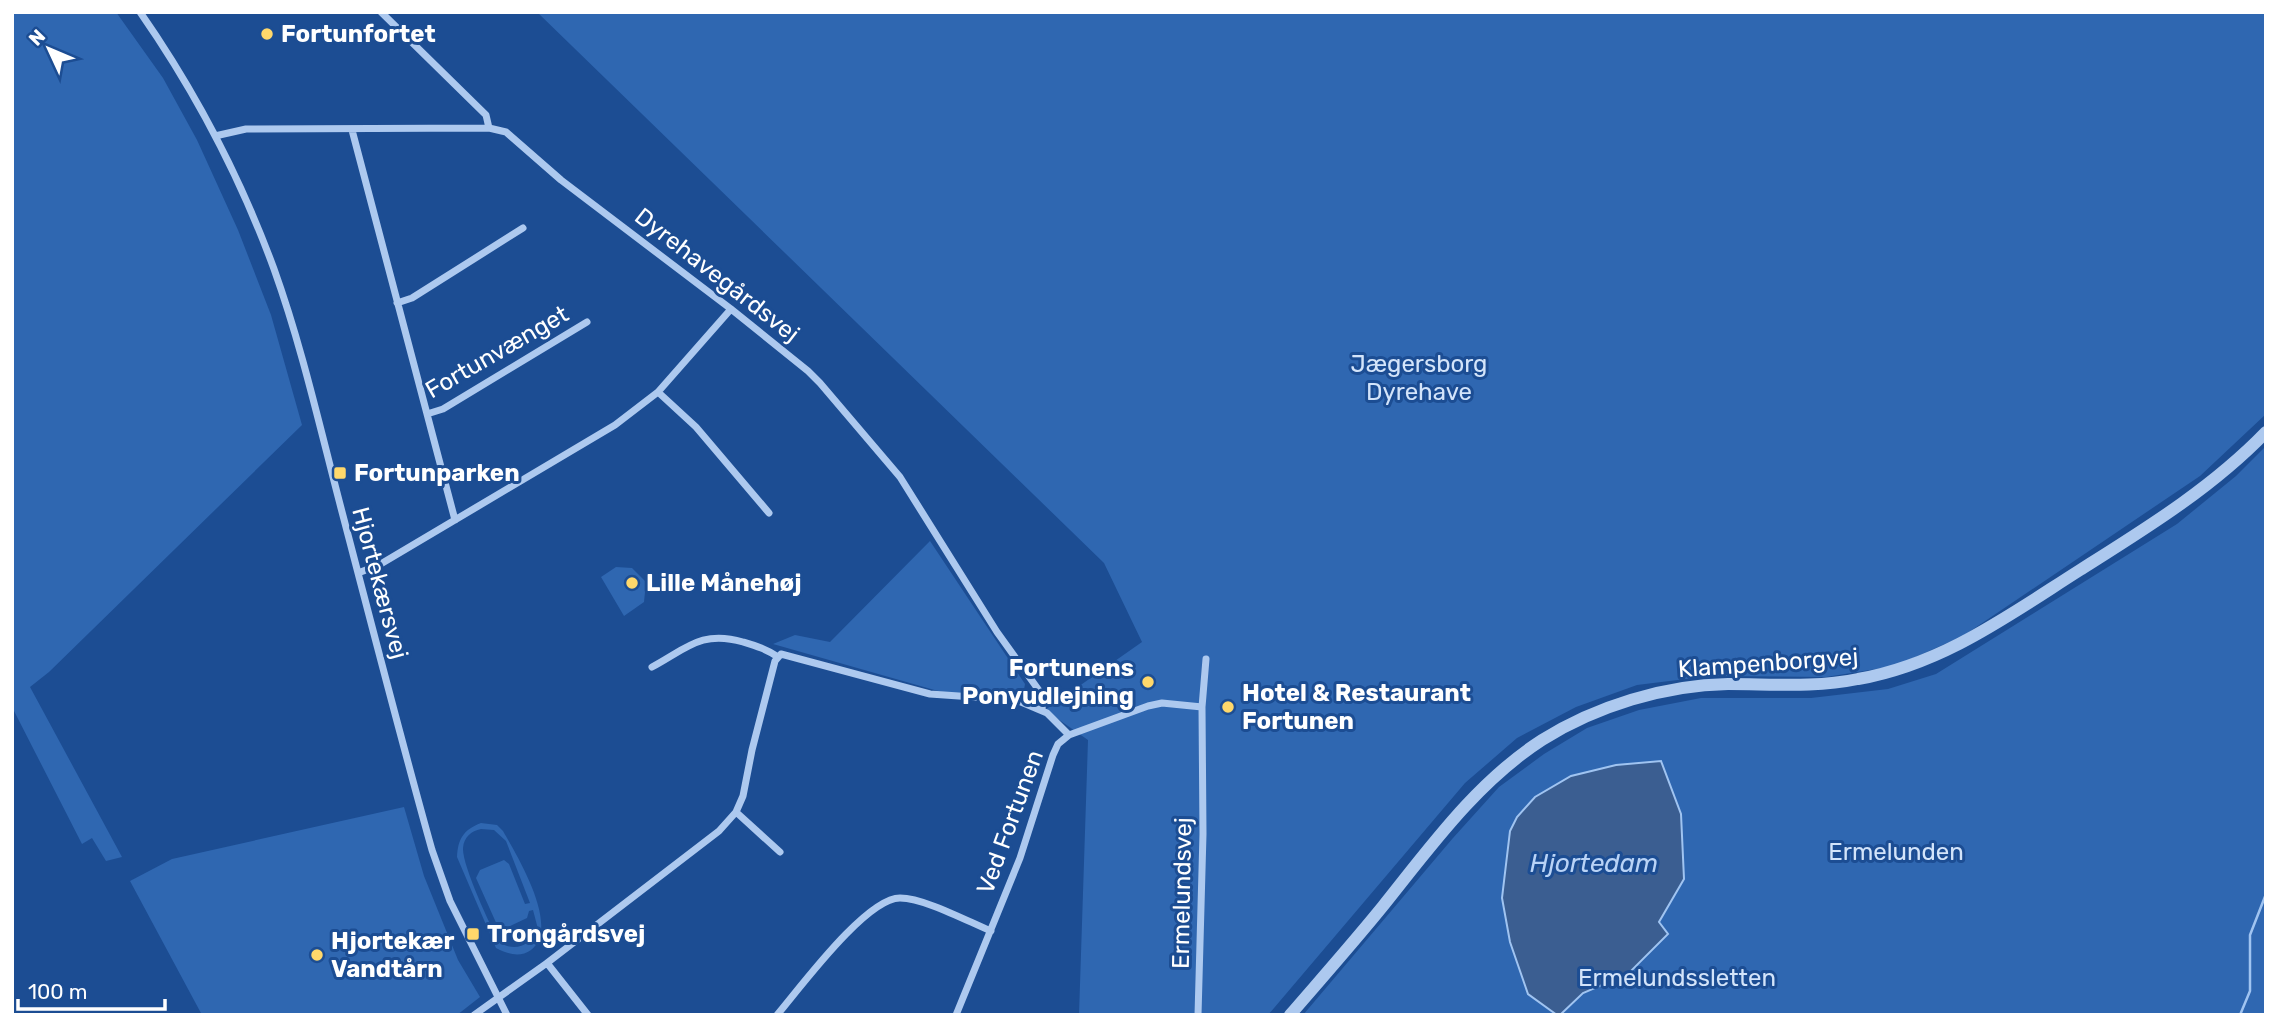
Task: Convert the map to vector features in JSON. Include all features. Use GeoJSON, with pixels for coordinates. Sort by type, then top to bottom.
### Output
{"type":"FeatureCollection","features":[{"type":"Feature","properties":{"kind":"street","name":"Hjortekærsvej"},"geometry":{"type":"LineString","coordinates":[[140,12],[215,136],[274,269],[291,320],[432,850],[450,901],[507,1015]]}},
{"type":"Feature","properties":{"kind":"street"},"geometry":{"type":"LineString","coordinates":[[381,12],[486,115],[489,128]]}},
{"type":"Feature","properties":{"kind":"street","name":"Dyrehavegårdsvej"},"geometry":{"type":"LineString","coordinates":[[215,136],[246,129],[489,128],[506,132],[561,180],[808,371],[900,477],[997,632],[1043,696],[1042,710]]}},
{"type":"Feature","properties":{"kind":"street","name":"Fortunvænget"},"geometry":{"type":"LineString","coordinates":[[352,130],[455,520]]}},
{"type":"Feature","properties":{"kind":"street"},"geometry":{"type":"LineString","coordinates":[[397,303],[412,298],[523,228]]}},
{"type":"Feature","properties":{"kind":"street"},"geometry":{"type":"LineString","coordinates":[[358,573],[379,565],[615,425],[658,392],[731,309]]}},
{"type":"Feature","properties":{"kind":"street","name":"Fortunvænget"},"geometry":{"type":"LineString","coordinates":[[427,414],[443,409],[587,322]]}},
{"type":"Feature","properties":{"kind":"street"},"geometry":{"type":"LineString","coordinates":[[658,392],[706,437],[769,513]]}},
{"type":"Feature","properties":{"kind":"street","name":"Klampenborgvej"},"geometry":{"type":"LineString","coordinates":[[1290,1015],[1367,926],[1449,823],[1484,786],[1542,740],[1617,704],[1656,694],[1725,684],[1807,685],[1856,680],[1896,671],[1937,656],[1972,639],[2166,515],[2210,482],[2266,432]]}},
{"type":"Feature","properties":{"kind":"street"},"geometry":{"type":"LineString","coordinates":[[652,667],[702,639],[714,637],[724,637],[764,648],[778,657]]}},
{"type":"Feature","properties":{"kind":"street"},"geometry":{"type":"LineString","coordinates":[[474,1015],[719,831],[736,812],[743,796],[752,750],[778,657],[786,654],[930,694],[1016,700],[1042,710],[1069,735]]}},
{"type":"Feature","properties":{"kind":"street"},"geometry":{"type":"LineString","coordinates":[[1202,707],[1206,659]]}},
{"type":"Feature","properties":{"kind":"street","name":"Ved Fortunen"},"geometry":{"type":"LineString","coordinates":[[956,1015],[1020,859],[1058,744],[1069,735],[1148,706],[1162,704],[1202,707]]}},
{"type":"Feature","properties":{"kind":"street","name":"Ermelundsvej"},"geometry":{"type":"LineString","coordinates":[[1198,1015],[1202,707]]}},
{"type":"Feature","properties":{"kind":"street"},"geometry":{"type":"LineString","coordinates":[[736,812],[780,852]]}},
{"type":"Feature","properties":{"kind":"street"},"geometry":{"type":"LineString","coordinates":[[777,1015],[863,916],[887,901],[900,898],[919,902],[991,931]]}},
{"type":"Feature","properties":{"kind":"street"},"geometry":{"type":"LineString","coordinates":[[547,962],[588,1015]]}},
{"type":"Feature","properties":{"kind":"green space"},"geometry":{"type":"Polygon","coordinates":[[[12,12],[116,12],[163,78],[197,140],[238,230],[271,315],[302,425],[49,672],[30,687],[122,857],[106,861],[92,838],[82,844],[12,707],[12,12]]]}},
{"type":"Feature","properties":{"kind":"green space","name":"Jægersborg Dyrehave"},"geometry":{"type":"Polygon","coordinates":[[[537,12],[2266,12],[2266,414],[2200,476],[1963,636],[1895,666],[1826,677],[1710,676],[1637,685],[1576,707],[1517,738],[1465,783],[1268,1015],[1079,1015],[1088,740],[1045,710],[1142,642],[1104,563],[537,12]]]}},
{"type":"Feature","properties":{"kind":"green space","name":"Ermelunden"},"geometry":{"type":"Polygon","coordinates":[[[2266,446],[2266,1010],[2263,1015],[1303,1015],[1499,787],[1544,754],[1587,728],[1639,710],[1701,698],[1811,698],[1888,689],[1936,674],[2177,524],[2236,476],[2266,446]]]}},
{"type":"Feature","properties":{"kind":"green space"},"geometry":{"type":"Polygon","coordinates":[[[930,541],[1025,684],[1023,695],[945,693],[773,644],[795,635],[830,642],[930,541]]]}},
{"type":"Feature","properties":{"kind":"green space"},"geometry":{"type":"Polygon","coordinates":[[[616,567],[632,568],[646,582],[644,602],[624,616],[601,577],[616,567]]]}},
{"type":"Feature","properties":{"kind":"green space"},"geometry":{"type":"Polygon","coordinates":[[[404,807],[424,876],[458,960],[480,997],[457,1015],[202,1015],[130,881],[172,859],[404,807]]]}},
{"type":"Feature","properties":{"kind":"green space"},"geometry":{"type":"Polygon","coordinates":[[[481,823],[497,825],[503,831],[534,891],[541,925],[539,939],[531,950],[522,954],[496,948],[457,857],[463,836],[481,823]],[[481,829],[469,835],[463,848],[464,856],[477,895],[499,942],[511,947],[522,946],[538,929],[533,910],[529,911],[527,918],[502,930],[498,927],[476,878],[480,870],[504,860],[509,864],[525,904],[530,903],[506,841],[494,830],[481,829]]]}},
{"type":"Feature","properties":{"kind":"water","name":"Hjortedam"},"geometry":{"type":"Polygon","coordinates":[[[1661,761],[1681,814],[1684,879],[1659,922],[1668,934],[1628,974],[1583,993],[1557,1015],[1528,994],[1510,942],[1502,898],[1510,831],[1517,817],[1535,797],[1571,776],[1616,765],[1661,761]]]}},
{"type":"Feature","properties":{"kind":"waterway"},"geometry":{"type":"LineString","coordinates":[[2240,1015],[2250,991],[2250,935],[2266,894]]}},
{"type":"Feature","properties":{"kind":"place","name":"Fortunfortet"},"geometry":{"type":"Point","coordinates":[267,34]}},
{"type":"Feature","properties":{"kind":"place","name":"Fortunparken"},"geometry":{"type":"Point","coordinates":[340,473]}},
{"type":"Feature","properties":{"kind":"place","name":"Lille Månehøj"},"geometry":{"type":"Point","coordinates":[632,583]}},
{"type":"Feature","properties":{"kind":"place","name":"Fortunens Ponyudlejning"},"geometry":{"type":"Point","coordinates":[1148,682]}},
{"type":"Feature","properties":{"kind":"place","name":"Hotel & Restaurant Fortunen"},"geometry":{"type":"Point","coordinates":[1228,707]}},
{"type":"Feature","properties":{"kind":"place","name":"Trongårdsvej"},"geometry":{"type":"Point","coordinates":[473,934]}},
{"type":"Feature","properties":{"kind":"place","name":"Hjortekær Vandtårn"},"geometry":{"type":"Point","coordinates":[317,955]}},
{"type":"Feature","properties":{"kind":"park label","name":"Ermelundssletten"},"geometry":{"type":"Point","coordinates":[1677,978]}}]}
